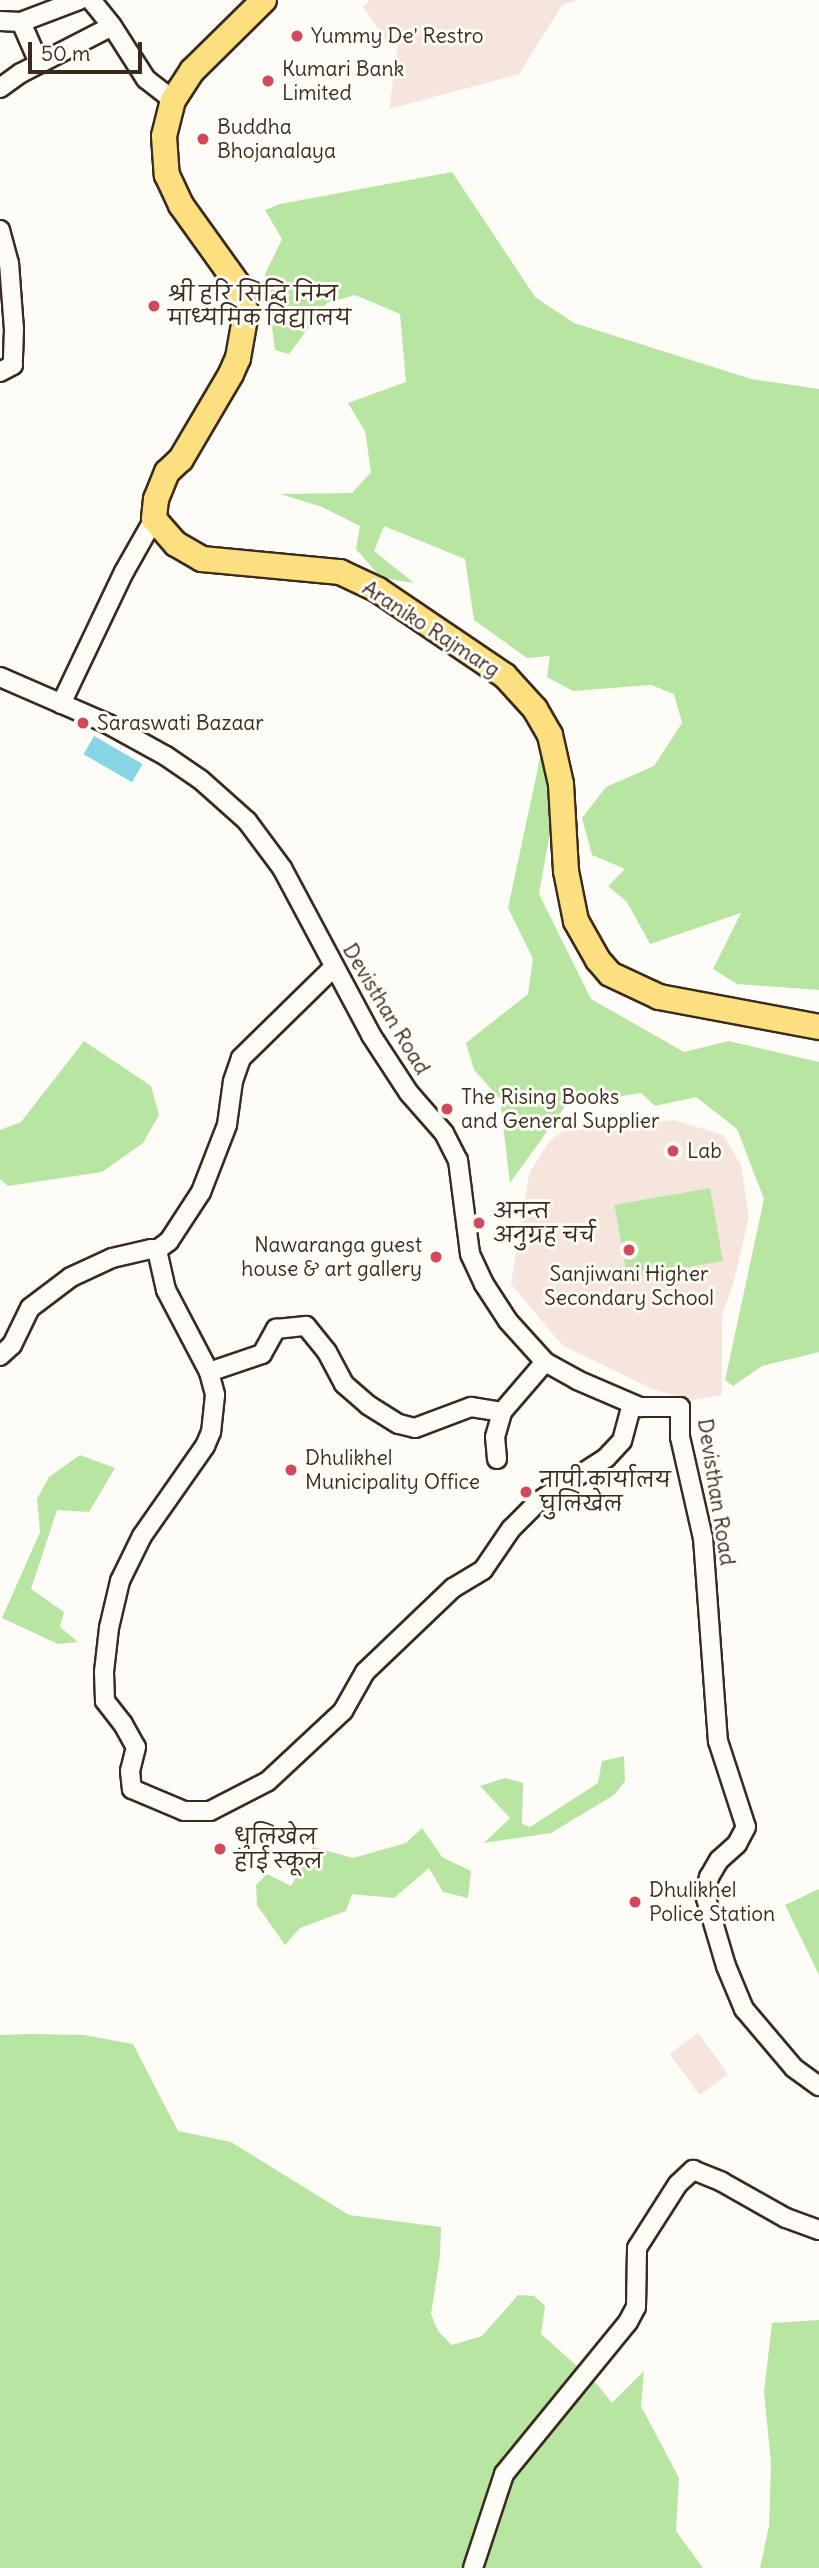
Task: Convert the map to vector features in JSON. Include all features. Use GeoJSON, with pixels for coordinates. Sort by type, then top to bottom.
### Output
{"type":"FeatureCollection","features":[{"type":"Feature","properties":{"kind":"highway"},"geometry":{"type":"LineString","coordinates":[[154,519],[159,487],[167,472],[181,459],[231,374],[238,358],[246,313],[239,286],[181,205],[166,175],[164,136],[173,100],[192,71],[264,0]]}},
{"type":"Feature","properties":{"kind":"highway","name":"Araniko Rajmarg"},"geometry":{"type":"LineString","coordinates":[[154,519],[176,544],[202,559],[340,572],[378,590],[505,676],[535,709],[550,736],[561,784],[564,850],[576,921],[598,960],[610,974],[659,997],[819,1027]]}},
{"type":"Feature","properties":{"kind":"street"},"geometry":{"type":"LineString","coordinates":[[0,21],[22,22],[79,0]]}},
{"type":"Feature","properties":{"kind":"street"},"geometry":{"type":"LineString","coordinates":[[90,0],[112,26],[146,79],[173,100]]}},
{"type":"Feature","properties":{"kind":"street"},"geometry":{"type":"LineString","coordinates":[[22,22],[39,64]]}},
{"type":"Feature","properties":{"kind":"street"},"geometry":{"type":"LineString","coordinates":[[0,88],[39,64],[112,26]]}},
{"type":"Feature","properties":{"kind":"street"},"geometry":{"type":"LineString","coordinates":[[0,230],[9,263],[14,330],[13,365],[0,372]]}},
{"type":"Feature","properties":{"kind":"street"},"geometry":{"type":"LineString","coordinates":[[61,704],[124,572],[154,519]]}},
{"type":"Feature","properties":{"kind":"street","name":"Devisthan Road"},"geometry":{"type":"LineString","coordinates":[[0,677],[108,724],[166,756],[229,803],[263,839],[282,868],[370,1035],[409,1093],[444,1133],[458,1160],[470,1254],[484,1284],[508,1321],[545,1362],[632,1404],[680,1407],[680,1437],[703,1538],[718,1741],[746,1827],[737,1844],[719,1860],[709,1877],[705,1895],[726,1966],[744,2009],[794,2068],[819,2086]]}},
{"type":"Feature","properties":{"kind":"street"},"geometry":{"type":"LineString","coordinates":[[0,1356],[12,1345],[30,1308],[71,1277],[112,1258],[157,1250],[169,1241],[201,1192],[227,1125],[233,1081],[241,1058],[333,968]]}},
{"type":"Feature","properties":{"kind":"street"},"geometry":{"type":"LineString","coordinates":[[157,1250],[166,1290],[209,1372],[215,1395],[211,1432],[205,1446],[142,1536],[120,1581],[104,1672],[105,1701],[136,1747],[130,1771],[132,1789],[184,1811],[210,1811],[268,1781],[343,1711],[365,1672],[453,1588],[483,1570],[511,1529],[539,1501],[607,1458],[622,1441],[632,1404]]}},
{"type":"Feature","properties":{"kind":"street"},"geometry":{"type":"LineString","coordinates":[[209,1372],[262,1354],[276,1329],[306,1326],[327,1352],[344,1384],[368,1405],[399,1424],[415,1428],[471,1407],[502,1412]]}},
{"type":"Feature","properties":{"kind":"street"},"geometry":{"type":"LineString","coordinates":[[497,1459],[495,1437],[502,1412],[545,1362]]}},
{"type":"Feature","properties":{"kind":"street"},"geometry":{"type":"LineString","coordinates":[[473,2568],[504,2474],[628,2322],[636,2307],[638,2248],[678,2184],[693,2170],[722,2182],[786,2218],[819,2230]]}},
{"type":"Feature","properties":{"kind":"shaded area"},"geometry":{"type":"Polygon","coordinates":[[[369,0],[578,0],[562,5],[519,74],[389,109],[398,46],[387,41],[363,7],[369,0]]]}},
{"type":"Feature","properties":{"kind":"shaded area","name":"Sanjiwani Higher Secondary School"},"geometry":{"type":"Polygon","coordinates":[[[674,1120],[723,1135],[741,1165],[749,1217],[733,1284],[722,1315],[722,1395],[694,1400],[654,1390],[562,1345],[511,1284],[529,1174],[549,1142],[562,1131],[674,1120]]]}},
{"type":"Feature","properties":{"kind":"shaded area"},"geometry":{"type":"Polygon","coordinates":[[[698,2033],[728,2074],[700,2095],[670,2054],[698,2033]]]}},
{"type":"Feature","properties":{"kind":"green space"},"geometry":{"type":"Polygon","coordinates":[[[452,172],[535,297],[574,323],[751,379],[819,389],[819,990],[737,984],[713,969],[741,913],[650,944],[627,902],[608,886],[625,869],[592,855],[582,818],[606,787],[654,766],[682,723],[674,694],[651,685],[573,691],[547,677],[550,656],[527,658],[474,620],[465,559],[384,526],[374,551],[414,583],[381,578],[356,549],[360,526],[322,507],[280,494],[352,493],[371,472],[365,431],[348,403],[406,382],[400,314],[355,295],[327,303],[289,354],[275,350],[265,274],[282,239],[265,210],[280,204],[452,172]]]}},
{"type":"Feature","properties":{"kind":"green space"},"geometry":{"type":"Polygon","coordinates":[[[542,749],[554,810],[539,894],[591,999],[684,1052],[729,1041],[819,1062],[819,1352],[762,1366],[733,1386],[725,1380],[764,1199],[737,1129],[696,1097],[655,1106],[641,1093],[566,1105],[510,1183],[500,1099],[474,1070],[466,1043],[528,994],[533,959],[508,908],[542,749]]]}},
{"type":"Feature","properties":{"kind":"green space"},"geometry":{"type":"Polygon","coordinates":[[[84,1041],[151,1086],[159,1115],[143,1143],[102,1172],[8,1186],[0,1179],[0,1130],[21,1122],[84,1041]]]}},
{"type":"Feature","properties":{"kind":"green space"},"geometry":{"type":"Polygon","coordinates":[[[710,1188],[723,1261],[627,1278],[614,1205],[710,1188]]]}},
{"type":"Feature","properties":{"kind":"green space"},"geometry":{"type":"Polygon","coordinates":[[[80,1455],[115,1468],[89,1512],[57,1510],[31,1589],[64,1612],[60,1627],[78,1642],[58,1644],[2,1618],[40,1532],[37,1499],[49,1477],[80,1455]]]}},
{"type":"Feature","properties":{"kind":"green space"},"geometry":{"type":"Polygon","coordinates":[[[624,1756],[625,1781],[614,1795],[551,1833],[484,1843],[510,1818],[480,1786],[505,1778],[523,1783],[522,1824],[530,1827],[598,1783],[602,1761],[624,1756]]]}},
{"type":"Feature","properties":{"kind":"green space"},"geometry":{"type":"Polygon","coordinates":[[[422,1828],[442,1857],[471,1871],[468,1898],[443,1892],[429,1868],[394,1898],[352,1894],[346,1911],[300,1928],[285,1945],[257,1905],[256,1885],[267,1874],[291,1886],[313,1847],[353,1858],[406,1843],[422,1828]]]}},
{"type":"Feature","properties":{"kind":"green space"},"geometry":{"type":"Polygon","coordinates":[[[819,1889],[819,1975],[785,1905],[819,1889]]]}},
{"type":"Feature","properties":{"kind":"green space"},"geometry":{"type":"Polygon","coordinates":[[[0,2035],[84,2035],[133,2044],[178,2131],[231,2142],[349,2215],[441,2227],[440,2256],[431,2314],[438,2331],[452,2345],[482,2336],[518,2295],[534,2296],[545,2306],[541,2334],[597,2384],[612,2403],[644,2371],[641,2406],[679,2478],[676,2531],[703,2568],[0,2568],[0,2035]]]}},
{"type":"Feature","properties":{"kind":"green space"},"geometry":{"type":"Polygon","coordinates":[[[819,2320],[819,2568],[760,2568],[769,2526],[771,2463],[764,2392],[772,2323],[819,2320]]]}},
{"type":"Feature","properties":{"kind":"water"},"geometry":{"type":"Polygon","coordinates":[[[94,736],[142,764],[132,782],[84,754],[94,736]]]}},
{"type":"Feature","properties":{"kind":"place","name":"Yummy De' Restro"},"geometry":{"type":"Point","coordinates":[297,36]}},
{"type":"Feature","properties":{"kind":"place","name":"Kumari Bank Limited"},"geometry":{"type":"Point","coordinates":[268,81]}},
{"type":"Feature","properties":{"kind":"place","name":"Buddha Bhojanalaya"},"geometry":{"type":"Point","coordinates":[203,139]}},
{"type":"Feature","properties":{"kind":"place","name":"श्री हरि सिद्धि निम्न माध्यमिक विद्यालय"},"geometry":{"type":"Point","coordinates":[154,306]}},
{"type":"Feature","properties":{"kind":"place","name":"Saraswati Bazaar"},"geometry":{"type":"Point","coordinates":[83,723]}},
{"type":"Feature","properties":{"kind":"place","name":"The Rising Books and General Supplier"},"geometry":{"type":"Point","coordinates":[447,1109]}},
{"type":"Feature","properties":{"kind":"place","name":"Lab"},"geometry":{"type":"Point","coordinates":[673,1151]}},
{"type":"Feature","properties":{"kind":"place","name":"अनन्त अनुग्रह चर्च"},"geometry":{"type":"Point","coordinates":[479,1223]}},
{"type":"Feature","properties":{"kind":"place","name":"Sanjiwani Higher Secondary School"},"geometry":{"type":"Point","coordinates":[629,1250]}},
{"type":"Feature","properties":{"kind":"place","name":"Nawaranga guest house & art gallery"},"geometry":{"type":"Point","coordinates":[436,1257]}},
{"type":"Feature","properties":{"kind":"place","name":"Dhulikhel Municipality Office"},"geometry":{"type":"Point","coordinates":[291,1470]}},
{"type":"Feature","properties":{"kind":"place","name":"नापी कार्यालय घुलिखेल"},"geometry":{"type":"Point","coordinates":[526,1492]}},
{"type":"Feature","properties":{"kind":"place","name":"धुलिखेल हाई स्कूल"},"geometry":{"type":"Point","coordinates":[220,1849]}},
{"type":"Feature","properties":{"kind":"place","name":"Dhulikhel Police Station"},"geometry":{"type":"Point","coordinates":[635,1902]}}]}
